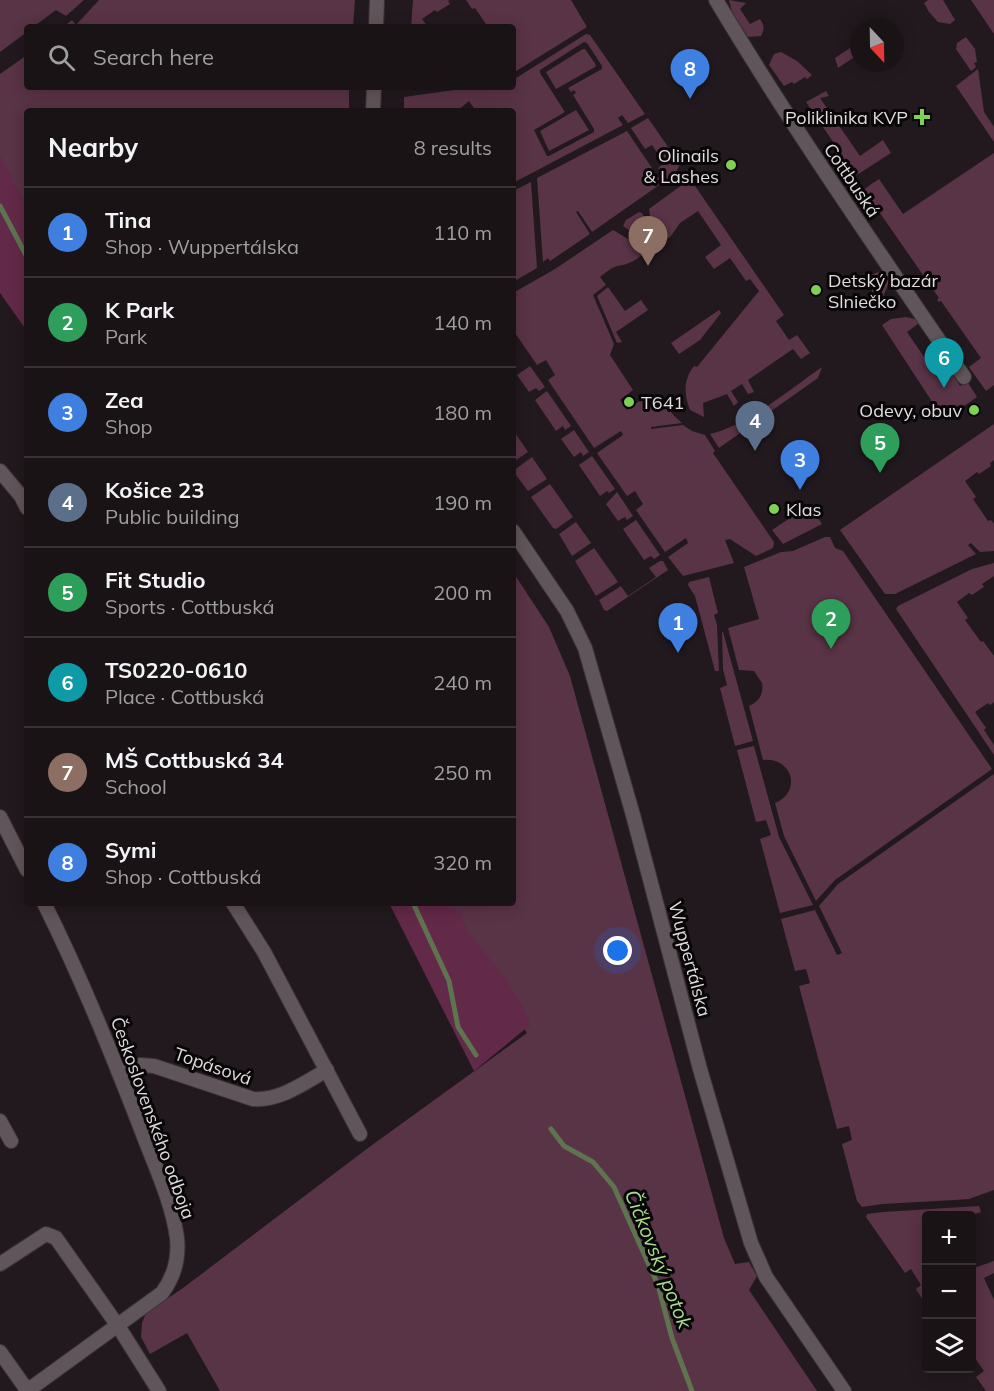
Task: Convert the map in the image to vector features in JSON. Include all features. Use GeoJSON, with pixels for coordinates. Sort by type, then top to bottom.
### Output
{"type":"FeatureCollection","features":[{"type":"Feature","properties":{"kind":"street"},"geometry":{"type":"LineString","coordinates":[[376,24],[377,0]]}},
{"type":"Feature","properties":{"kind":"street","name":"Cottbuská"},"geometry":{"type":"LineString","coordinates":[[716,0],[841,196],[964,377]]}},
{"type":"Feature","properties":{"kind":"street"},"geometry":{"type":"LineString","coordinates":[[373,108],[374,90]]}},
{"type":"Feature","properties":{"kind":"street"},"geometry":{"type":"LineString","coordinates":[[0,471],[24,502]]}},
{"type":"Feature","properties":{"kind":"street","name":"Wuppertálska"},"geometry":{"type":"LineString","coordinates":[[516,535],[567,611],[585,648],[633,815],[700,1069],[751,1244],[766,1277],[844,1391]]}},
{"type":"Feature","properties":{"kind":"street"},"geometry":{"type":"LineString","coordinates":[[0,817],[24,864]]}},
{"type":"Feature","properties":{"kind":"street","name":"Československého odboja"},"geometry":{"type":"LineString","coordinates":[[27,1390],[162,1293],[171,1281],[177,1245],[162,1185],[118,1071],[83,983],[45,906]]}},
{"type":"Feature","properties":{"kind":"street"},"geometry":{"type":"LineString","coordinates":[[235,906],[264,952],[360,1134]]}},
{"type":"Feature","properties":{"kind":"street","name":"Topásová"},"geometry":{"type":"LineString","coordinates":[[118,1071],[140,1065],[154,1066],[253,1099],[263,1100],[274,1098],[327,1070]]}},
{"type":"Feature","properties":{"kind":"street"},"geometry":{"type":"LineString","coordinates":[[0,1121],[11,1141]]}},
{"type":"Feature","properties":{"kind":"street"},"geometry":{"type":"LineString","coordinates":[[0,1264],[46,1234],[56,1238],[118,1326],[159,1391]]}},
{"type":"Feature","properties":{"kind":"street"},"geometry":{"type":"LineString","coordinates":[[0,1352],[27,1390]]}},
{"type":"Feature","properties":{"kind":"shaded area"},"geometry":{"type":"Polygon","coordinates":[[[0,0],[84,0],[66,16],[56,10],[37,24],[24,24],[24,34],[0,52],[0,0]]]}},
{"type":"Feature","properties":{"kind":"shaded area"},"geometry":{"type":"Polygon","coordinates":[[[99,0],[355,0],[353,24],[77,24],[99,0]]]}},
{"type":"Feature","properties":{"kind":"shaded area"},"geometry":{"type":"Polygon","coordinates":[[[413,0],[450,0],[448,1],[450,4],[422,19],[426,24],[411,24],[413,0]]]}},
{"type":"Feature","properties":{"kind":"shaded area"},"geometry":{"type":"Polygon","coordinates":[[[466,0],[571,0],[587,27],[516,71],[516,24],[486,24],[475,8],[472,9],[466,0]]]}},
{"type":"Feature","properties":{"kind":"shaded area"},"geometry":{"type":"Polygon","coordinates":[[[729,0],[746,3],[740,9],[750,24],[760,19],[764,27],[761,36],[748,37],[732,12],[729,0]]]}},
{"type":"Feature","properties":{"kind":"shaded area"},"geometry":{"type":"Polygon","coordinates":[[[928,0],[943,0],[955,20],[950,24],[938,22],[924,3],[928,0]]]}},
{"type":"Feature","properties":{"kind":"shaded area"},"geometry":{"type":"Polygon","coordinates":[[[971,0],[994,0],[994,34],[971,0]]]}},
{"type":"Feature","properties":{"kind":"shaded area"},"geometry":{"type":"Polygon","coordinates":[[[586,34],[590,35],[645,114],[628,123],[622,115],[618,118],[623,125],[516,181],[516,108],[474,108],[469,101],[461,108],[404,108],[404,97],[454,90],[516,90],[516,78],[586,34]],[[584,42],[540,70],[565,112],[534,130],[547,156],[594,132],[573,95],[576,93],[574,90],[571,92],[568,88],[602,69],[584,42]]]}},
{"type":"Feature","properties":{"kind":"shaded area"},"geometry":{"type":"Polygon","coordinates":[[[966,37],[975,49],[977,62],[974,63],[976,67],[971,71],[956,49],[957,43],[966,37]]]}},
{"type":"Feature","properties":{"kind":"shaded area"},"geometry":{"type":"Polygon","coordinates":[[[850,48],[850,60],[838,68],[835,58],[850,48]]]}},
{"type":"Feature","properties":{"kind":"shaded area"},"geometry":{"type":"Polygon","coordinates":[[[583,49],[596,65],[595,67],[556,89],[546,72],[583,49]]]}},
{"type":"Feature","properties":{"kind":"shaded area"},"geometry":{"type":"Polygon","coordinates":[[[781,52],[797,61],[812,75],[807,79],[805,77],[794,84],[792,82],[784,86],[769,65],[774,54],[781,52]]]}},
{"type":"Feature","properties":{"kind":"shaded area"},"geometry":{"type":"Polygon","coordinates":[[[24,57],[24,90],[349,90],[349,108],[24,108],[24,239],[0,190],[0,74],[24,57]]]}},
{"type":"Feature","properties":{"kind":"shaded area"},"geometry":{"type":"Polygon","coordinates":[[[978,69],[984,112],[994,127],[994,142],[956,86],[978,69]]]}},
{"type":"Feature","properties":{"kind":"shaded area"},"geometry":{"type":"Polygon","coordinates":[[[826,91],[829,96],[820,98],[860,156],[883,140],[891,153],[852,178],[839,174],[831,163],[842,155],[806,102],[826,91]]]}},
{"type":"Feature","properties":{"kind":"shaded area"},"geometry":{"type":"Polygon","coordinates":[[[576,110],[589,130],[549,151],[540,131],[576,110]]]}},
{"type":"Feature","properties":{"kind":"shaded area"},"geometry":{"type":"Polygon","coordinates":[[[648,118],[680,164],[675,174],[666,180],[658,168],[664,163],[652,145],[645,149],[631,128],[648,118]]]}},
{"type":"Feature","properties":{"kind":"shaded area"},"geometry":{"type":"Polygon","coordinates":[[[627,131],[662,183],[592,232],[578,211],[576,212],[590,234],[550,261],[548,258],[543,262],[537,178],[627,131]]]}},
{"type":"Feature","properties":{"kind":"shaded area"},"geometry":{"type":"Polygon","coordinates":[[[994,153],[994,385],[986,391],[969,367],[981,358],[941,301],[937,300],[939,298],[873,203],[861,209],[859,199],[863,191],[879,179],[903,214],[994,153]]]}},
{"type":"Feature","properties":{"kind":"shaded area"},"geometry":{"type":"Polygon","coordinates":[[[0,156],[24,200],[24,327],[0,293],[0,156]]]}},
{"type":"Feature","properties":{"kind":"shaded area"},"geometry":{"type":"Polygon","coordinates":[[[531,182],[537,268],[516,280],[516,265],[516,190],[531,182]]]}},
{"type":"Feature","properties":{"kind":"shaded area"},"geometry":{"type":"Polygon","coordinates":[[[686,182],[695,186],[784,315],[776,321],[789,340],[797,335],[810,353],[801,359],[793,349],[748,380],[754,392],[748,394],[742,384],[731,391],[738,402],[734,406],[727,394],[703,403],[704,417],[690,410],[686,382],[690,371],[694,366],[697,367],[759,291],[750,279],[746,281],[730,258],[714,269],[705,257],[721,245],[698,211],[680,223],[671,236],[661,243],[654,242],[649,209],[686,182]]]}},
{"type":"Feature","properties":{"kind":"shaded area"},"geometry":{"type":"Polygon","coordinates":[[[639,212],[645,218],[649,245],[623,226],[626,220],[639,212]]]}},
{"type":"Feature","properties":{"kind":"shaded area"},"geometry":{"type":"Polygon","coordinates":[[[613,230],[645,249],[645,252],[635,260],[613,268],[600,277],[606,285],[593,295],[614,344],[610,355],[633,390],[620,400],[627,410],[646,398],[658,399],[682,423],[651,427],[651,429],[683,425],[705,435],[715,451],[713,453],[774,542],[773,548],[756,556],[730,539],[725,540],[734,563],[683,576],[668,557],[688,543],[686,538],[665,552],[636,510],[643,504],[635,491],[627,496],[597,453],[623,435],[621,431],[594,448],[548,380],[555,375],[546,360],[537,365],[516,334],[516,291],[555,269],[613,230]]]}},
{"type":"Feature","properties":{"kind":"shaded area"},"geometry":{"type":"Polygon","coordinates":[[[883,270],[889,282],[883,297],[872,309],[872,281],[869,276],[883,270]]]}},
{"type":"Feature","properties":{"kind":"shaded area"},"geometry":{"type":"Polygon","coordinates":[[[608,287],[625,311],[641,300],[648,310],[616,332],[622,342],[617,343],[597,296],[608,287]]]}},
{"type":"Feature","properties":{"kind":"shaded area"},"geometry":{"type":"Polygon","coordinates":[[[719,310],[721,313],[700,340],[679,354],[671,343],[719,310]]]}},
{"type":"Feature","properties":{"kind":"shaded area"},"geometry":{"type":"Polygon","coordinates":[[[906,317],[915,319],[919,323],[907,332],[939,379],[951,371],[960,386],[967,381],[977,397],[944,420],[882,325],[891,319],[906,317]]]}},
{"type":"Feature","properties":{"kind":"shaded area"},"geometry":{"type":"Polygon","coordinates":[[[530,366],[545,387],[539,391],[536,388],[529,392],[517,375],[530,366]]]}},
{"type":"Feature","properties":{"kind":"shaded area"},"geometry":{"type":"Polygon","coordinates":[[[822,367],[818,378],[719,448],[710,434],[724,430],[753,415],[822,367]]]}},
{"type":"Feature","properties":{"kind":"shaded area"},"geometry":{"type":"Polygon","coordinates":[[[547,391],[571,426],[565,430],[563,426],[556,431],[535,400],[547,391]]]}},
{"type":"Feature","properties":{"kind":"shaded area"},"geometry":{"type":"Polygon","coordinates":[[[994,424],[994,460],[990,463],[991,466],[965,481],[976,497],[973,499],[988,521],[991,520],[994,524],[994,551],[980,552],[971,543],[968,545],[976,554],[895,594],[885,594],[840,530],[994,424]]]}},
{"type":"Feature","properties":{"kind":"shaded area"},"geometry":{"type":"Polygon","coordinates":[[[574,430],[589,452],[583,456],[581,452],[574,457],[561,439],[574,430]]]}},
{"type":"Feature","properties":{"kind":"shaded area"},"geometry":{"type":"Polygon","coordinates":[[[516,434],[528,452],[516,460],[516,434]]]}},
{"type":"Feature","properties":{"kind":"shaded area"},"geometry":{"type":"Polygon","coordinates":[[[592,456],[615,489],[600,496],[579,465],[592,456]]]}},
{"type":"Feature","properties":{"kind":"shaded area"},"geometry":{"type":"Polygon","coordinates":[[[532,457],[547,479],[528,491],[516,475],[516,469],[532,457]]]}},
{"type":"Feature","properties":{"kind":"shaded area"},"geometry":{"type":"Polygon","coordinates":[[[550,484],[573,517],[556,529],[531,497],[550,484]]]}},
{"type":"Feature","properties":{"kind":"shaded area"},"geometry":{"type":"Polygon","coordinates":[[[617,492],[633,516],[627,520],[625,517],[618,521],[606,504],[617,492]]]}},
{"type":"Feature","properties":{"kind":"shaded area"},"geometry":{"type":"Polygon","coordinates":[[[810,505],[822,524],[783,544],[772,530],[810,505]]]}},
{"type":"Feature","properties":{"kind":"shaded area"},"geometry":{"type":"Polygon","coordinates":[[[636,520],[660,555],[654,559],[651,556],[644,560],[623,529],[636,520]]]}},
{"type":"Feature","properties":{"kind":"shaded area"},"geometry":{"type":"Polygon","coordinates":[[[576,522],[591,543],[572,556],[559,534],[576,522]]]}},
{"type":"Feature","properties":{"kind":"shaded area"},"geometry":{"type":"Polygon","coordinates":[[[830,537],[835,548],[843,551],[992,769],[835,880],[816,901],[784,836],[775,803],[789,791],[790,776],[781,764],[763,760],[749,706],[760,697],[762,683],[754,671],[739,670],[728,628],[759,619],[744,567],[781,552],[793,551],[830,537]]]}},
{"type":"Feature","properties":{"kind":"shaded area"},"geometry":{"type":"Polygon","coordinates":[[[594,548],[618,582],[596,596],[575,561],[594,548]]]}},
{"type":"Feature","properties":{"kind":"shaded area"},"geometry":{"type":"Polygon","coordinates":[[[663,561],[668,570],[607,611],[604,610],[599,600],[621,586],[628,596],[656,577],[649,568],[663,561]]]}},
{"type":"Feature","properties":{"kind":"shaded area"},"geometry":{"type":"Polygon","coordinates":[[[994,563],[994,576],[982,584],[984,587],[972,595],[969,593],[957,602],[968,618],[965,620],[994,656],[994,702],[990,705],[988,703],[975,712],[994,745],[994,755],[896,609],[972,569],[994,563]]]}},
{"type":"Feature","properties":{"kind":"shaded area"},"geometry":{"type":"Polygon","coordinates":[[[516,577],[549,627],[570,676],[724,1238],[735,1264],[749,1262],[757,1276],[749,1290],[817,1391],[220,1391],[187,1333],[150,1354],[141,1337],[142,1323],[146,1313],[527,1033],[445,906],[516,906],[516,577]]]}},
{"type":"Feature","properties":{"kind":"shaded area"},"geometry":{"type":"Polygon","coordinates":[[[709,577],[718,613],[714,615],[717,625],[719,671],[715,671],[695,596],[688,585],[689,582],[709,577]]]}},
{"type":"Feature","properties":{"kind":"shaded area"},"geometry":{"type":"Polygon","coordinates":[[[722,632],[753,741],[735,746],[720,688],[727,685],[723,669],[722,632]]]}},
{"type":"Feature","properties":{"kind":"shaded area"},"geometry":{"type":"Polygon","coordinates":[[[754,746],[779,837],[813,905],[780,913],[760,839],[771,835],[766,820],[756,822],[737,750],[754,746]]]}},
{"type":"Feature","properties":{"kind":"shaded area"},"geometry":{"type":"Polygon","coordinates":[[[994,774],[994,1190],[969,1199],[862,1207],[857,1201],[842,1144],[852,1140],[849,1126],[837,1129],[799,986],[810,983],[806,969],[795,971],[781,919],[815,910],[837,955],[842,953],[819,906],[838,884],[994,774]]]}},
{"type":"Feature","properties":{"kind":"shaded area"},"geometry":{"type":"Polygon","coordinates":[[[391,906],[453,906],[460,913],[468,932],[506,979],[526,1013],[530,1025],[474,1071],[391,906]]]}},
{"type":"Feature","properties":{"kind":"shaded area"},"geometry":{"type":"Polygon","coordinates":[[[979,1206],[981,1212],[922,1211],[922,1299],[916,1289],[921,1285],[911,1269],[905,1273],[866,1217],[867,1214],[979,1206]]]}},
{"type":"Feature","properties":{"kind":"shaded area"},"geometry":{"type":"Polygon","coordinates":[[[994,1261],[994,1273],[984,1278],[994,1300],[994,1391],[986,1391],[976,1377],[984,1371],[976,1359],[976,1267],[994,1261]]]}},
{"type":"Feature","properties":{"kind":"waterway","name":"Čičkovský potok"},"geometry":{"type":"LineString","coordinates":[[0,206],[24,251]]}},
{"type":"Feature","properties":{"kind":"waterway","name":"Čičkovský potok"},"geometry":{"type":"LineString","coordinates":[[414,906],[449,981],[458,1027],[476,1055]]}},
{"type":"Feature","properties":{"kind":"waterway","name":"Čičkovský potok"},"geometry":{"type":"LineString","coordinates":[[551,1129],[564,1146],[593,1162],[614,1187],[658,1285],[672,1338],[692,1391]]}},
{"type":"Feature","properties":{"kind":"place","name":"Symi"},"geometry":{"type":"Point","coordinates":[690,99]}},
{"type":"Feature","properties":{"kind":"place","name":"Poliklinika KVP"},"geometry":{"type":"Point","coordinates":[922,117]}},
{"type":"Feature","properties":{"kind":"place","name":"Olinails & Lashes"},"geometry":{"type":"Point","coordinates":[731,165]}},
{"type":"Feature","properties":{"kind":"place","name":"MŠ Cottbuská 34"},"geometry":{"type":"Point","coordinates":[648,266]}},
{"type":"Feature","properties":{"kind":"place","name":"Detský bazár Slniečko"},"geometry":{"type":"Point","coordinates":[816,290]}},
{"type":"Feature","properties":{"kind":"place","name":"TS0220-0610"},"geometry":{"type":"Point","coordinates":[944,388]}},
{"type":"Feature","properties":{"kind":"place","name":"T641"},"geometry":{"type":"Point","coordinates":[629,402]}},
{"type":"Feature","properties":{"kind":"place","name":"Odevy, obuv"},"geometry":{"type":"Point","coordinates":[974,410]}},
{"type":"Feature","properties":{"kind":"place","name":"Košice 23"},"geometry":{"type":"Point","coordinates":[755,451]}},
{"type":"Feature","properties":{"kind":"place","name":"Fit Studio"},"geometry":{"type":"Point","coordinates":[880,473]}},
{"type":"Feature","properties":{"kind":"place","name":"Zea"},"geometry":{"type":"Point","coordinates":[800,490]}},
{"type":"Feature","properties":{"kind":"place","name":"Klas"},"geometry":{"type":"Point","coordinates":[774,509]}},
{"type":"Feature","properties":{"kind":"place","name":"K Park"},"geometry":{"type":"Point","coordinates":[831,649]}},
{"type":"Feature","properties":{"kind":"place","name":"Tina"},"geometry":{"type":"Point","coordinates":[678,653]}}]}
